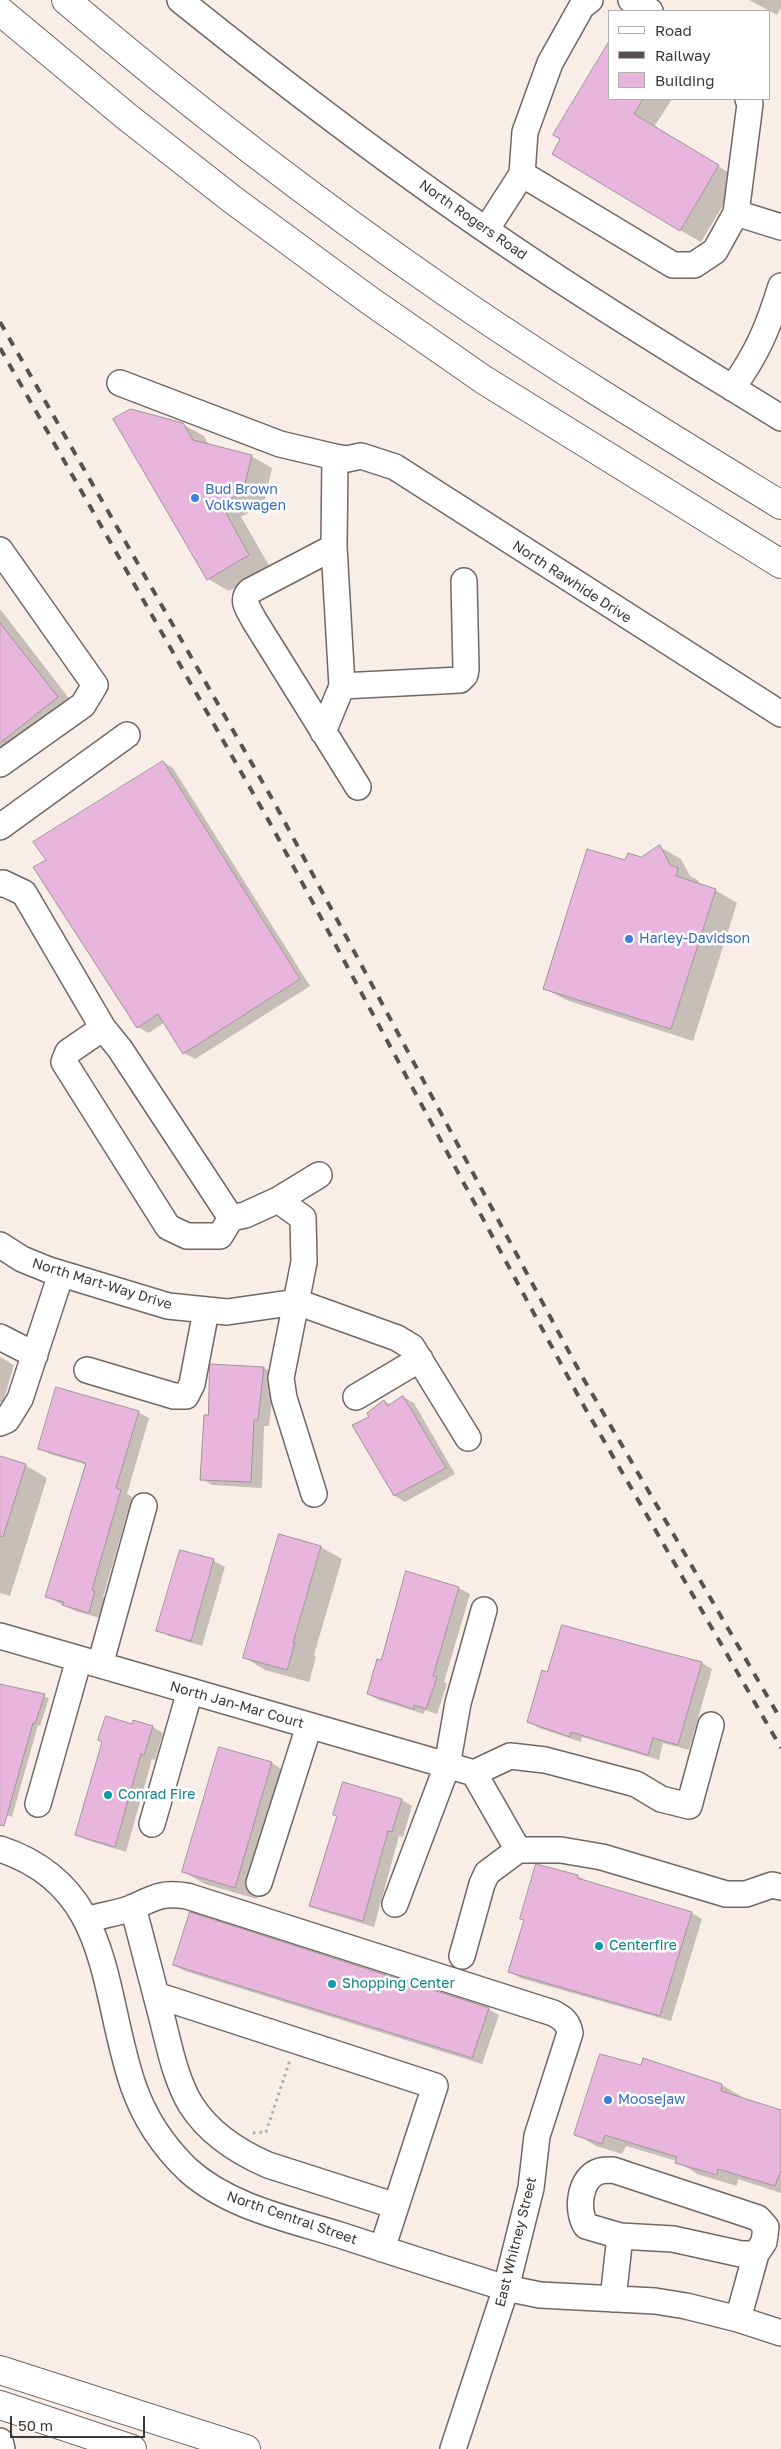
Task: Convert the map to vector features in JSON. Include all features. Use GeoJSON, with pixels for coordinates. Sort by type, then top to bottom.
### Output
{"type":"FeatureCollection","features":[{"type":"Feature","properties":{"kind":"main road"},"geometry":{"type":"LineString","coordinates":[[66,0],[143,64],[272,166],[380,245],[531,348],[781,505]]}},
{"type":"Feature","properties":{"kind":"main road"},"geometry":{"type":"LineString","coordinates":[[0,11],[126,116],[233,200],[369,300],[484,380],[781,564]]}},
{"type":"Feature","properties":{"kind":"main road"},"geometry":{"type":"LineString","coordinates":[[0,2370],[246,2449]]}},
{"type":"Feature","properties":{"kind":"main road"},"geometry":{"type":"LineString","coordinates":[[0,2405],[132,2449]]}},
{"type":"Feature","properties":{"kind":"street"},"geometry":{"type":"LineString","coordinates":[[486,230],[522,174],[526,132],[550,63],[582,6],[590,0]]}},
{"type":"Feature","properties":{"kind":"street"},"geometry":{"type":"LineString","coordinates":[[631,0],[648,10]]}},
{"type":"Feature","properties":{"kind":"street","name":"North Rogers Road"},"geometry":{"type":"LineString","coordinates":[[192,4],[283,83],[486,230],[781,418]]}},
{"type":"Feature","properties":{"kind":"street"},"geometry":{"type":"LineString","coordinates":[[522,174],[673,265],[694,265],[715,251],[736,213],[750,104],[748,100]]}},
{"type":"Feature","properties":{"kind":"street"},"geometry":{"type":"LineString","coordinates":[[736,213],[781,227]]}},
{"type":"Feature","properties":{"kind":"street"},"geometry":{"type":"LineString","coordinates":[[732,388],[747,368],[763,338],[781,286]]}},
{"type":"Feature","properties":{"kind":"street"},"geometry":{"type":"LineString","coordinates":[[120,382],[219,423],[280,444],[335,457],[334,547],[342,686],[324,732]]}},
{"type":"Feature","properties":{"kind":"street","name":"North Rawhide Drive"},"geometry":{"type":"LineString","coordinates":[[335,457],[347,459],[361,456],[394,467],[781,714]]}},
{"type":"Feature","properties":{"kind":"street"},"geometry":{"type":"LineString","coordinates":[[334,547],[250,591],[244,600],[254,620],[358,787]]}},
{"type":"Feature","properties":{"kind":"street"},"geometry":{"type":"LineString","coordinates":[[0,550],[95,685],[83,705],[0,764]]}},
{"type":"Feature","properties":{"kind":"street"},"geometry":{"type":"LineString","coordinates":[[342,686],[460,680],[465,675],[466,670],[464,581]]}},
{"type":"Feature","properties":{"kind":"street"},"geometry":{"type":"LineString","coordinates":[[0,828],[127,735]]}},
{"type":"Feature","properties":{"kind":"street"},"geometry":{"type":"LineString","coordinates":[[0,884],[24,893],[103,1028],[120,1048],[230,1218]]}},
{"type":"Feature","properties":{"kind":"street"},"geometry":{"type":"LineString","coordinates":[[103,1028],[68,1052],[64,1062],[168,1227],[187,1236],[220,1236],[230,1218],[245,1215],[278,1200],[319,1176]]}},
{"type":"Feature","properties":{"kind":"street"},"geometry":{"type":"LineString","coordinates":[[278,1200],[303,1218],[304,1262],[297,1302],[284,1353],[281,1378],[284,1398],[314,1494]]}},
{"type":"Feature","properties":{"kind":"street","name":"North Mart-Way Drive"},"geometry":{"type":"LineString","coordinates":[[0,1246],[22,1259],[62,1274],[153,1302],[206,1311],[227,1312],[297,1302]]}},
{"type":"Feature","properties":{"kind":"street"},"geometry":{"type":"LineString","coordinates":[[0,1423],[7,1420],[20,1398],[62,1274]]}},
{"type":"Feature","properties":{"kind":"street"},"geometry":{"type":"LineString","coordinates":[[297,1302],[396,1338],[412,1347],[468,1438]]}},
{"type":"Feature","properties":{"kind":"street"},"geometry":{"type":"LineString","coordinates":[[87,1370],[174,1396],[186,1396],[192,1384],[206,1311]]}},
{"type":"Feature","properties":{"kind":"street"},"geometry":{"type":"LineString","coordinates":[[0,1337],[34,1355]]}},
{"type":"Feature","properties":{"kind":"street"},"geometry":{"type":"LineString","coordinates":[[356,1397],[420,1359]]}},
{"type":"Feature","properties":{"kind":"street"},"geometry":{"type":"LineString","coordinates":[[38,1804],[144,1506]]}},
{"type":"Feature","properties":{"kind":"street"},"geometry":{"type":"LineString","coordinates":[[395,1904],[447,1766],[458,1703],[484,1610]]}},
{"type":"Feature","properties":{"kind":"street","name":"North Jan-Mar Court"},"geometry":{"type":"LineString","coordinates":[[0,1636],[474,1774]]}},
{"type":"Feature","properties":{"kind":"street"},"geometry":{"type":"LineString","coordinates":[[152,1824],[190,1691]]}},
{"type":"Feature","properties":{"kind":"street"},"geometry":{"type":"LineString","coordinates":[[518,1850],[474,1774],[510,1756],[545,1760],[636,1784],[661,1799],[689,1806],[711,1725]]}},
{"type":"Feature","properties":{"kind":"street"},"geometry":{"type":"LineString","coordinates":[[259,1883],[309,1726]]}},
{"type":"Feature","properties":{"kind":"street","name":"North Central Street"},"geometry":{"type":"LineString","coordinates":[[0,1849],[37,1864],[53,1876],[67,1890],[87,1920],[96,1942],[133,2087],[152,2125],[178,2159],[204,2182],[237,2201],[506,2288],[540,2295],[655,2301],[686,2306],[738,2319],[781,2333]]}},
{"type":"Feature","properties":{"kind":"street"},"geometry":{"type":"LineString","coordinates":[[462,1956],[482,1884],[487,1873],[518,1850],[561,1850],[602,1857],[726,1894],[746,1894],[772,1884],[781,1886]]}},
{"type":"Feature","properties":{"kind":"street","name":"East Whitney Street"},"geometry":{"type":"LineString","coordinates":[[133,1907],[148,1898],[160,1895],[174,1894],[187,1896],[553,2013],[563,2018],[568,2025],[570,2033],[537,2136],[531,2188],[506,2288],[453,2449]]}},
{"type":"Feature","properties":{"kind":"street"},"geometry":{"type":"LineString","coordinates":[[87,1920],[133,1907],[182,2088],[191,2105],[220,2137],[249,2157],[268,2165],[396,2206]]}},
{"type":"Feature","properties":{"kind":"street"},"geometry":{"type":"LineString","coordinates":[[156,1995],[435,2086],[382,2249]]}},
{"type":"Feature","properties":{"kind":"street"},"geometry":{"type":"LineString","coordinates":[[738,2319],[756,2254],[764,2242],[766,2227],[758,2218],[612,2170],[599,2171],[590,2177],[583,2190],[580,2218],[586,2226],[620,2236],[673,2238],[742,2254],[756,2254]]}},
{"type":"Feature","properties":{"kind":"street"},"geometry":{"type":"LineString","coordinates":[[613,2299],[620,2236]]}},
{"type":"Feature","properties":{"kind":"street"},"geometry":{"type":"LineString","coordinates":[[0,2441],[2,2449]]}},
{"type":"Feature","properties":{"kind":"path"},"geometry":{"type":"LineString","coordinates":[[220,2137],[266,2132],[290,2059],[300,2042]]}},
{"type":"Feature","properties":{"kind":"building"},"geometry":{"type":"Polygon","coordinates":[[[608,43],[608,100],[642,100],[634,114],[719,165],[680,231],[552,154],[560,139],[553,135],[608,43]]]}},
{"type":"Feature","properties":{"kind":"building","name":"Bud Brown Volkswagen"},"geometry":{"type":"Polygon","coordinates":[[[131,409],[183,423],[193,440],[252,455],[243,492],[221,504],[249,555],[207,580],[113,419],[131,409]]]}},
{"type":"Feature","properties":{"kind":"building"},"geometry":{"type":"Polygon","coordinates":[[[0,623],[58,697],[0,743],[0,623]]]}},
{"type":"Feature","properties":{"kind":"building"},"geometry":{"type":"Polygon","coordinates":[[[163,761],[300,979],[183,1054],[158,1014],[137,1028],[33,867],[46,860],[33,842],[163,761]]]}},
{"type":"Feature","properties":{"kind":"building","name":"Harley-Davidson"},"geometry":{"type":"Polygon","coordinates":[[[660,845],[670,865],[678,868],[676,876],[716,889],[671,1029],[543,989],[587,849],[625,860],[628,853],[641,857],[660,845]]]}},
{"type":"Feature","properties":{"kind":"building"},"geometry":{"type":"Polygon","coordinates":[[[210,1364],[264,1367],[258,1420],[254,1420],[251,1482],[200,1480],[204,1415],[208,1415],[210,1364]]]}},
{"type":"Feature","properties":{"kind":"building"},"geometry":{"type":"Polygon","coordinates":[[[56,1387],[139,1411],[116,1488],[121,1490],[92,1590],[95,1591],[89,1613],[62,1605],[64,1602],[45,1597],[86,1463],[38,1449],[56,1387]]]}},
{"type":"Feature","properties":{"kind":"building"},"geometry":{"type":"Polygon","coordinates":[[[403,1396],[446,1468],[394,1496],[352,1425],[369,1417],[367,1413],[384,1400],[387,1406],[403,1396]]]}},
{"type":"Feature","properties":{"kind":"building"},"geometry":{"type":"Polygon","coordinates":[[[0,1456],[26,1464],[3,1537],[0,1536],[0,1456]]]}},
{"type":"Feature","properties":{"kind":"building"},"geometry":{"type":"Polygon","coordinates":[[[279,1534],[321,1546],[287,1670],[243,1658],[279,1534]]]}},
{"type":"Feature","properties":{"kind":"building"},"geometry":{"type":"Polygon","coordinates":[[[180,1550],[214,1559],[191,1641],[156,1631],[180,1550]]]}},
{"type":"Feature","properties":{"kind":"building"},"geometry":{"type":"Polygon","coordinates":[[[406,1571],[459,1587],[433,1676],[437,1677],[426,1709],[414,1705],[414,1709],[367,1694],[377,1659],[381,1660],[406,1571]]]}},
{"type":"Feature","properties":{"kind":"building"},"geometry":{"type":"Polygon","coordinates":[[[562,1625],[702,1662],[678,1745],[653,1738],[648,1755],[571,1732],[570,1737],[527,1722],[542,1670],[547,1672],[562,1625]]]}},
{"type":"Feature","properties":{"kind":"building"},"geometry":{"type":"Polygon","coordinates":[[[0,1684],[45,1694],[35,1724],[33,1723],[4,1826],[0,1825],[0,1684]]]}},
{"type":"Feature","properties":{"kind":"building","name":"Conrad Fire"},"geometry":{"type":"Polygon","coordinates":[[[106,1716],[132,1724],[133,1720],[153,1726],[144,1755],[141,1754],[115,1847],[75,1835],[102,1742],[98,1740],[106,1716]]]}},
{"type":"Feature","properties":{"kind":"building"},"geometry":{"type":"Polygon","coordinates":[[[219,1747],[272,1762],[235,1888],[182,1872],[219,1747]]]}},
{"type":"Feature","properties":{"kind":"building"},"geometry":{"type":"Polygon","coordinates":[[[343,1782],[402,1799],[392,1832],[388,1831],[363,1921],[309,1906],[337,1816],[333,1815],[343,1782]]]}},
{"type":"Feature","properties":{"kind":"building","name":"Centerfire"},"geometry":{"type":"Polygon","coordinates":[[[536,1864],[578,1875],[577,1878],[692,1912],[660,2016],[508,1972],[524,1920],[520,1919],[536,1864]]]}},
{"type":"Feature","properties":{"kind":"building","name":"Shopping Center"},"geometry":{"type":"Polygon","coordinates":[[[190,1912],[489,2008],[472,2058],[173,1965],[190,1912]]]}},
{"type":"Feature","properties":{"kind":"building"},"geometry":{"type":"Polygon","coordinates":[[[600,2054],[641,2065],[643,2058],[722,2084],[721,2091],[781,2110],[781,2170],[775,2186],[718,2169],[717,2175],[675,2163],[677,2157],[605,2135],[602,2144],[574,2135],[600,2054]]]}},
{"type":"Feature","properties":{"kind":"railway"},"geometry":{"type":"LineString","coordinates":[[0,322],[275,804],[583,1378],[781,1720]]}},
{"type":"Feature","properties":{"kind":"railway"},"geometry":{"type":"LineString","coordinates":[[0,348],[270,823],[581,1401],[781,1748]]}},
{"type":"Feature","properties":{"kind":"place","name":"Bud Brown Volkswagen"},"geometry":{"type":"Point","coordinates":[195,498]}},
{"type":"Feature","properties":{"kind":"place","name":"Harley-Davidson"},"geometry":{"type":"Point","coordinates":[629,939]}},
{"type":"Feature","properties":{"kind":"place","name":"Conrad Fire"},"geometry":{"type":"Point","coordinates":[108,1795]}},
{"type":"Feature","properties":{"kind":"place","name":"Centerfire"},"geometry":{"type":"Point","coordinates":[599,1946]}},
{"type":"Feature","properties":{"kind":"place","name":"Shopping Center"},"geometry":{"type":"Point","coordinates":[332,1984]}},
{"type":"Feature","properties":{"kind":"place","name":"Moosejaw"},"geometry":{"type":"Point","coordinates":[608,2100]}}]}
